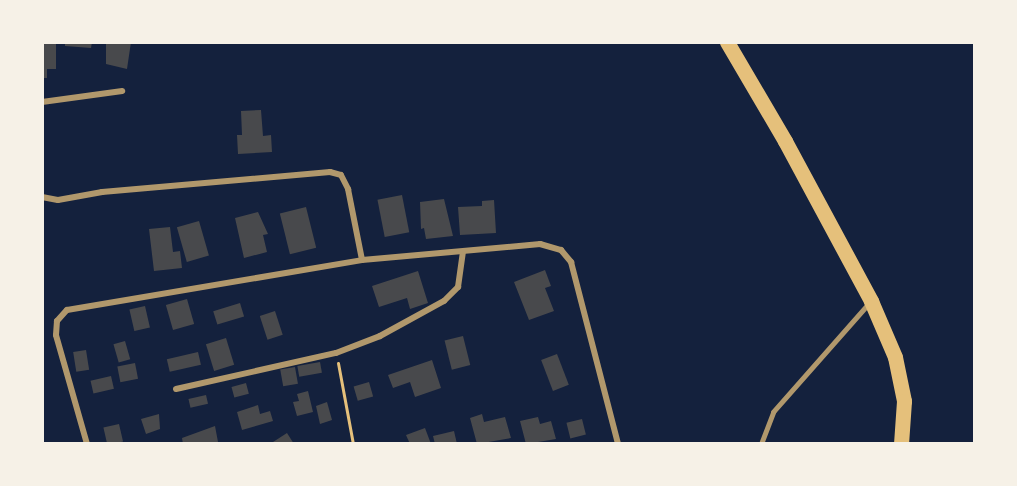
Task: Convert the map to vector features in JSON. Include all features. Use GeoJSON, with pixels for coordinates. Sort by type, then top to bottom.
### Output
{"type":"FeatureCollection","features":[{"type":"Feature","properties":{"kind":"highway"},"geometry":{"type":"LineString","coordinates":[[727,42],[785,141],[871,301],[895,357],[901,382],[901,444]]}},
{"type":"Feature","properties":{"kind":"street"},"geometry":{"type":"LineString","coordinates":[[42,102],[122,91]]}},
{"type":"Feature","properties":{"kind":"street"},"geometry":{"type":"LineString","coordinates":[[42,197],[58,200],[102,192],[330,172],[341,175],[348,189],[362,260]]}},
{"type":"Feature","properties":{"kind":"street"},"geometry":{"type":"LineString","coordinates":[[87,444],[56,335],[57,321],[67,310],[362,260],[415,253],[464,253],[540,244],[561,250],[566,256],[594,343],[618,444]]}},
{"type":"Feature","properties":{"kind":"street"},"geometry":{"type":"LineString","coordinates":[[176,389],[336,352],[380,336],[444,302],[458,287],[464,253]]}},
{"type":"Feature","properties":{"kind":"lane"},"geometry":{"type":"LineString","coordinates":[[761,444],[773,412],[871,301]]}},
{"type":"Feature","properties":{"kind":"path"},"geometry":{"type":"LineString","coordinates":[[336,352],[353,444]]}},
{"type":"Feature","properties":{"kind":"building"},"geometry":{"type":"Polygon","coordinates":[[[42,42],[56,42],[56,69],[47,69],[47,78],[42,78],[42,42]]]}},
{"type":"Feature","properties":{"kind":"building"},"geometry":{"type":"Polygon","coordinates":[[[65,42],[92,42],[91,48],[65,46],[65,42]]]}},
{"type":"Feature","properties":{"kind":"building"},"geometry":{"type":"Polygon","coordinates":[[[106,42],[131,42],[127,69],[106,64],[106,42]]]}},
{"type":"Feature","properties":{"kind":"building"},"geometry":{"type":"Polygon","coordinates":[[[261,110],[263,136],[271,135],[272,152],[238,154],[237,135],[242,135],[241,111],[261,110]]]}},
{"type":"Feature","properties":{"kind":"building"},"geometry":{"type":"Polygon","coordinates":[[[402,195],[409,232],[385,237],[377,200],[402,195]]]}},
{"type":"Feature","properties":{"kind":"building"},"geometry":{"type":"Polygon","coordinates":[[[444,199],[453,236],[426,239],[424,228],[421,229],[420,202],[444,199]]]}},
{"type":"Feature","properties":{"kind":"building"},"geometry":{"type":"Polygon","coordinates":[[[494,200],[496,233],[460,235],[458,207],[482,206],[482,201],[494,200]]]}},
{"type":"Feature","properties":{"kind":"building"},"geometry":{"type":"Polygon","coordinates":[[[306,207],[316,248],[290,254],[280,214],[306,207]]]}},
{"type":"Feature","properties":{"kind":"building"},"geometry":{"type":"Polygon","coordinates":[[[258,212],[268,234],[263,235],[267,252],[244,258],[235,218],[258,212]]]}},
{"type":"Feature","properties":{"kind":"building"},"geometry":{"type":"Polygon","coordinates":[[[199,221],[209,256],[187,262],[177,227],[199,221]]]}},
{"type":"Feature","properties":{"kind":"building"},"geometry":{"type":"Polygon","coordinates":[[[170,227],[173,252],[180,251],[182,268],[154,271],[149,229],[170,227]]]}},
{"type":"Feature","properties":{"kind":"building"},"geometry":{"type":"Polygon","coordinates":[[[545,270],[551,286],[545,288],[554,311],[529,320],[514,282],[545,270]]]}},
{"type":"Feature","properties":{"kind":"building"},"geometry":{"type":"Polygon","coordinates":[[[418,271],[428,303],[410,309],[407,298],[379,307],[372,286],[418,271]]]}},
{"type":"Feature","properties":{"kind":"building"},"geometry":{"type":"Polygon","coordinates":[[[187,299],[194,324],[173,330],[166,305],[187,299]]]}},
{"type":"Feature","properties":{"kind":"building"},"geometry":{"type":"Polygon","coordinates":[[[240,303],[244,316],[217,325],[213,311],[240,303]]]}},
{"type":"Feature","properties":{"kind":"building"},"geometry":{"type":"Polygon","coordinates":[[[145,306],[150,327],[134,331],[129,310],[145,306]]]}},
{"type":"Feature","properties":{"kind":"building"},"geometry":{"type":"Polygon","coordinates":[[[275,311],[283,335],[268,340],[260,316],[275,311]]]}},
{"type":"Feature","properties":{"kind":"building"},"geometry":{"type":"Polygon","coordinates":[[[463,336],[470,365],[452,370],[445,341],[463,336]]]}},
{"type":"Feature","properties":{"kind":"building"},"geometry":{"type":"Polygon","coordinates":[[[226,338],[234,365],[214,371],[206,344],[226,338]]]}},
{"type":"Feature","properties":{"kind":"building"},"geometry":{"type":"Polygon","coordinates":[[[125,341],[130,359],[119,363],[113,344],[125,341]]]}},
{"type":"Feature","properties":{"kind":"building"},"geometry":{"type":"Polygon","coordinates":[[[86,350],[89,370],[76,372],[73,352],[86,350]]]}},
{"type":"Feature","properties":{"kind":"building"},"geometry":{"type":"Polygon","coordinates":[[[198,352],[201,365],[170,372],[167,359],[198,352]]]}},
{"type":"Feature","properties":{"kind":"building"},"geometry":{"type":"Polygon","coordinates":[[[557,354],[569,385],[553,391],[541,360],[557,354]]]}},
{"type":"Feature","properties":{"kind":"building"},"geometry":{"type":"Polygon","coordinates":[[[432,360],[441,388],[415,397],[410,382],[393,388],[388,375],[432,360]]]}},
{"type":"Feature","properties":{"kind":"building"},"geometry":{"type":"Polygon","coordinates":[[[320,362],[322,373],[299,377],[297,366],[320,362]]]}},
{"type":"Feature","properties":{"kind":"building"},"geometry":{"type":"Polygon","coordinates":[[[135,363],[138,379],[120,382],[117,366],[135,363]]]}},
{"type":"Feature","properties":{"kind":"building"},"geometry":{"type":"Polygon","coordinates":[[[295,367],[298,384],[283,386],[280,370],[295,367]]]}},
{"type":"Feature","properties":{"kind":"building"},"geometry":{"type":"Polygon","coordinates":[[[111,376],[114,389],[93,393],[91,381],[111,376]]]}},
{"type":"Feature","properties":{"kind":"building"},"geometry":{"type":"Polygon","coordinates":[[[369,382],[373,396],[358,401],[354,386],[369,382]]]}},
{"type":"Feature","properties":{"kind":"building"},"geometry":{"type":"Polygon","coordinates":[[[246,383],[249,394],[234,398],[232,387],[246,383]]]}},
{"type":"Feature","properties":{"kind":"building"},"geometry":{"type":"Polygon","coordinates":[[[308,391],[313,412],[297,416],[293,402],[299,401],[297,394],[308,391]]]}},
{"type":"Feature","properties":{"kind":"building"},"geometry":{"type":"Polygon","coordinates":[[[206,395],[208,404],[190,408],[188,399],[206,395]]]}},
{"type":"Feature","properties":{"kind":"building"},"geometry":{"type":"Polygon","coordinates":[[[327,402],[332,420],[320,424],[316,406],[327,402]]]}},
{"type":"Feature","properties":{"kind":"building"},"geometry":{"type":"Polygon","coordinates":[[[258,405],[260,414],[270,411],[273,421],[242,430],[237,412],[258,405]]]}},
{"type":"Feature","properties":{"kind":"building"},"geometry":{"type":"Polygon","coordinates":[[[159,414],[160,429],[146,434],[141,419],[159,414]]]}},
{"type":"Feature","properties":{"kind":"building"},"geometry":{"type":"Polygon","coordinates":[[[482,414],[484,422],[505,417],[511,438],[477,444],[470,418],[482,414]]]}},
{"type":"Feature","properties":{"kind":"building"},"geometry":{"type":"Polygon","coordinates":[[[538,417],[540,424],[551,421],[556,439],[526,444],[520,421],[538,417]]]}},
{"type":"Feature","properties":{"kind":"building"},"geometry":{"type":"Polygon","coordinates":[[[582,419],[586,435],[570,438],[566,423],[582,419]]]}},
{"type":"Feature","properties":{"kind":"building"},"geometry":{"type":"Polygon","coordinates":[[[119,424],[123,442],[107,444],[103,428],[119,424]]]}},
{"type":"Feature","properties":{"kind":"building"},"geometry":{"type":"Polygon","coordinates":[[[215,426],[218,442],[183,444],[182,438],[215,426]]]}},
{"type":"Feature","properties":{"kind":"building"},"geometry":{"type":"Polygon","coordinates":[[[425,428],[431,444],[410,444],[406,435],[425,428]]]}},
{"type":"Feature","properties":{"kind":"building"},"geometry":{"type":"Polygon","coordinates":[[[454,431],[457,444],[435,444],[433,436],[454,431]]]}},
{"type":"Feature","properties":{"kind":"building"},"geometry":{"type":"Polygon","coordinates":[[[287,433],[294,444],[274,444],[273,442],[287,433]]]}}]}
